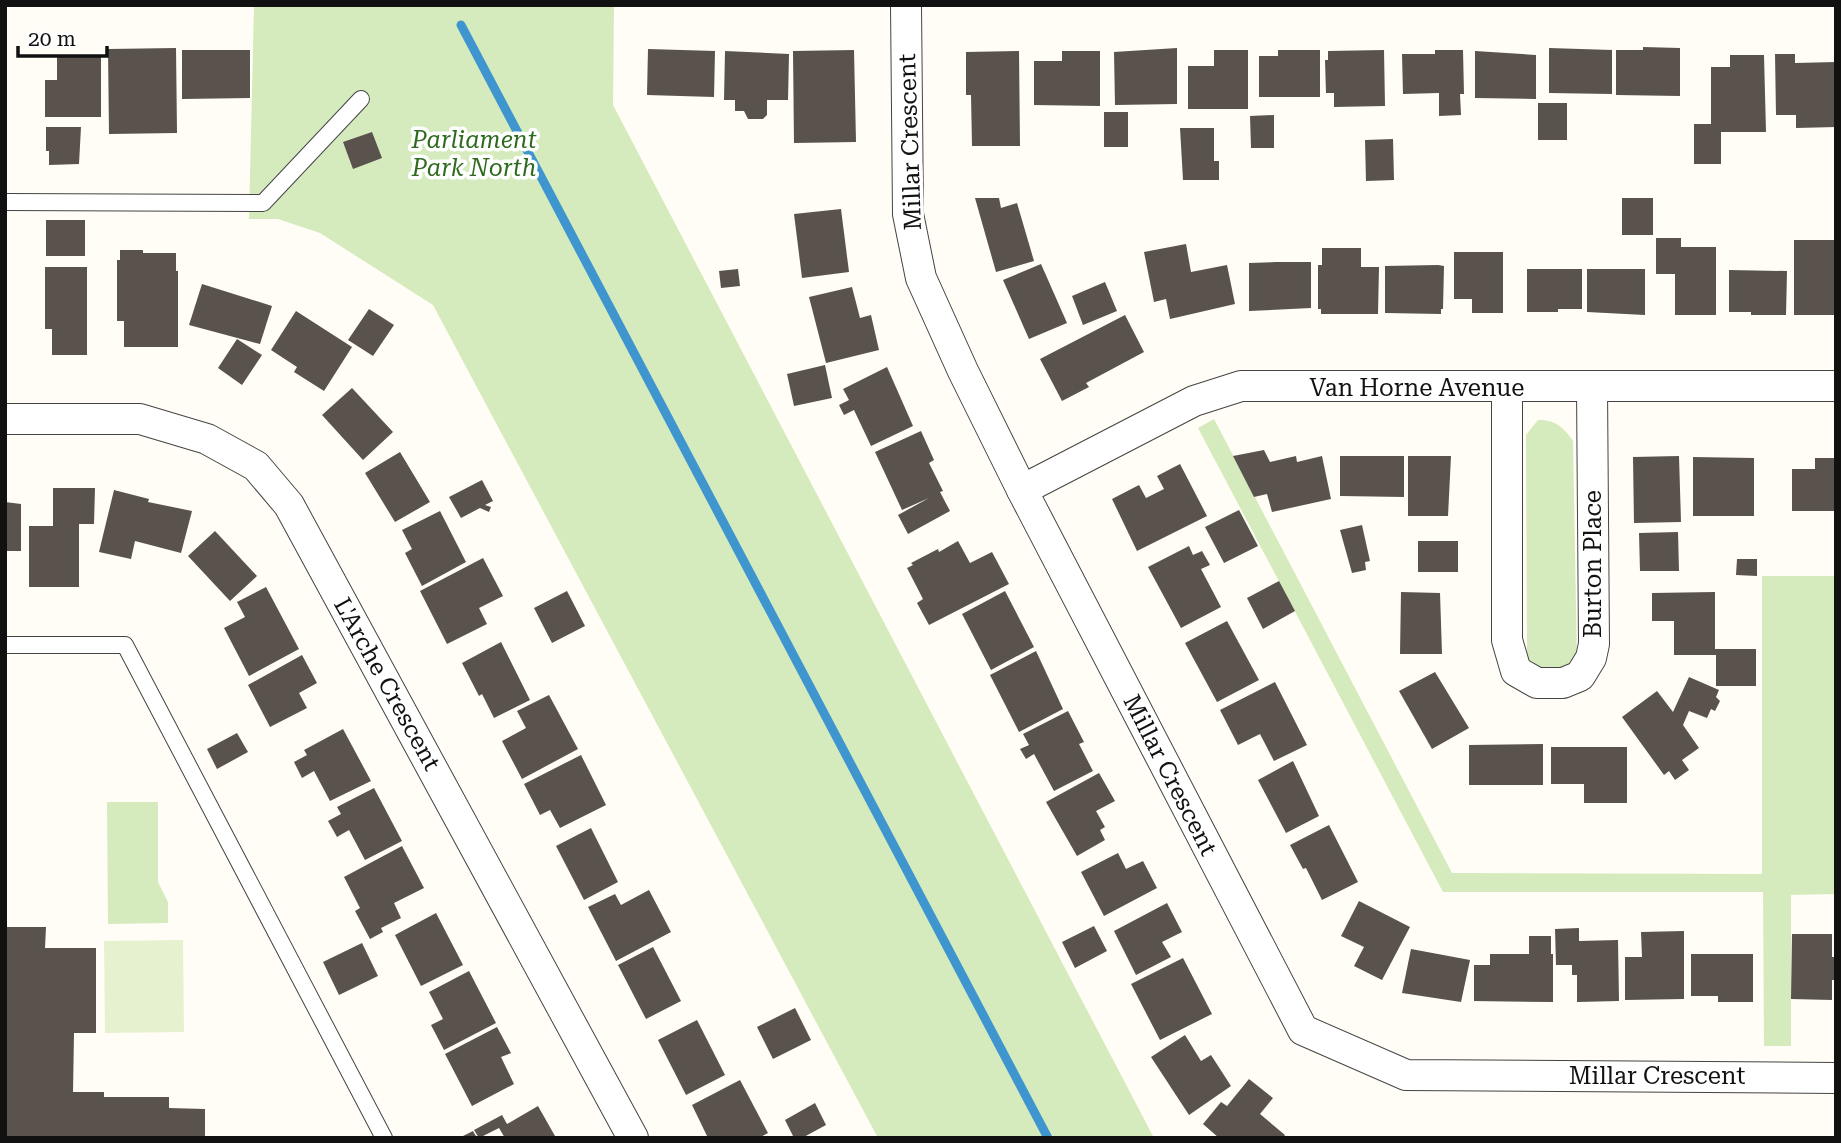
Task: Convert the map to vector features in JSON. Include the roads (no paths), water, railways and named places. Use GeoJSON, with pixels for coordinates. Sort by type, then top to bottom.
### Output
{"type":"FeatureCollection","features":[{"type":"Feature","properties":{"kind":"street","name":"Millar Crescent"},"geometry":{"type":"LineString","coordinates":[[906,5],[908,214],[920,278],[1022,490],[1303,1030],[1406,1075],[1836,1078]]}},
{"type":"Feature","properties":{"kind":"street","name":"Van Horne Avenue"},"geometry":{"type":"LineString","coordinates":[[1022,490],[1194,401],[1241,386],[1836,386]]}},
{"type":"Feature","properties":{"kind":"street","name":"Burton Place"},"geometry":{"type":"LineString","coordinates":[[1507,388],[1507,640],[1516,671],[1537,683],[1563,683],[1580,676],[1591,658],[1594,644],[1592,388]]}},
{"type":"Feature","properties":{"kind":"street","name":"L'Arche Crescent"},"geometry":{"type":"LineString","coordinates":[[5,419],[140,419],[206,439],[256,466],[289,505],[633,1138]]}},
{"type":"Feature","properties":{"kind":"lane"},"geometry":{"type":"LineString","coordinates":[[5,202],[263,203],[361,99]]}},
{"type":"Feature","properties":{"kind":"lane"},"geometry":{"type":"LineString","coordinates":[[5,645],[125,645],[384,1138]]}},
{"type":"Feature","properties":{"kind":"waterway"},"geometry":{"type":"LineString","coordinates":[[461,25],[1048,1138]]}},
{"type":"Feature","properties":{"kind":"park label","name":"Parliament Park North"},"geometry":{"type":"Point","coordinates":[474,154]}}]}
